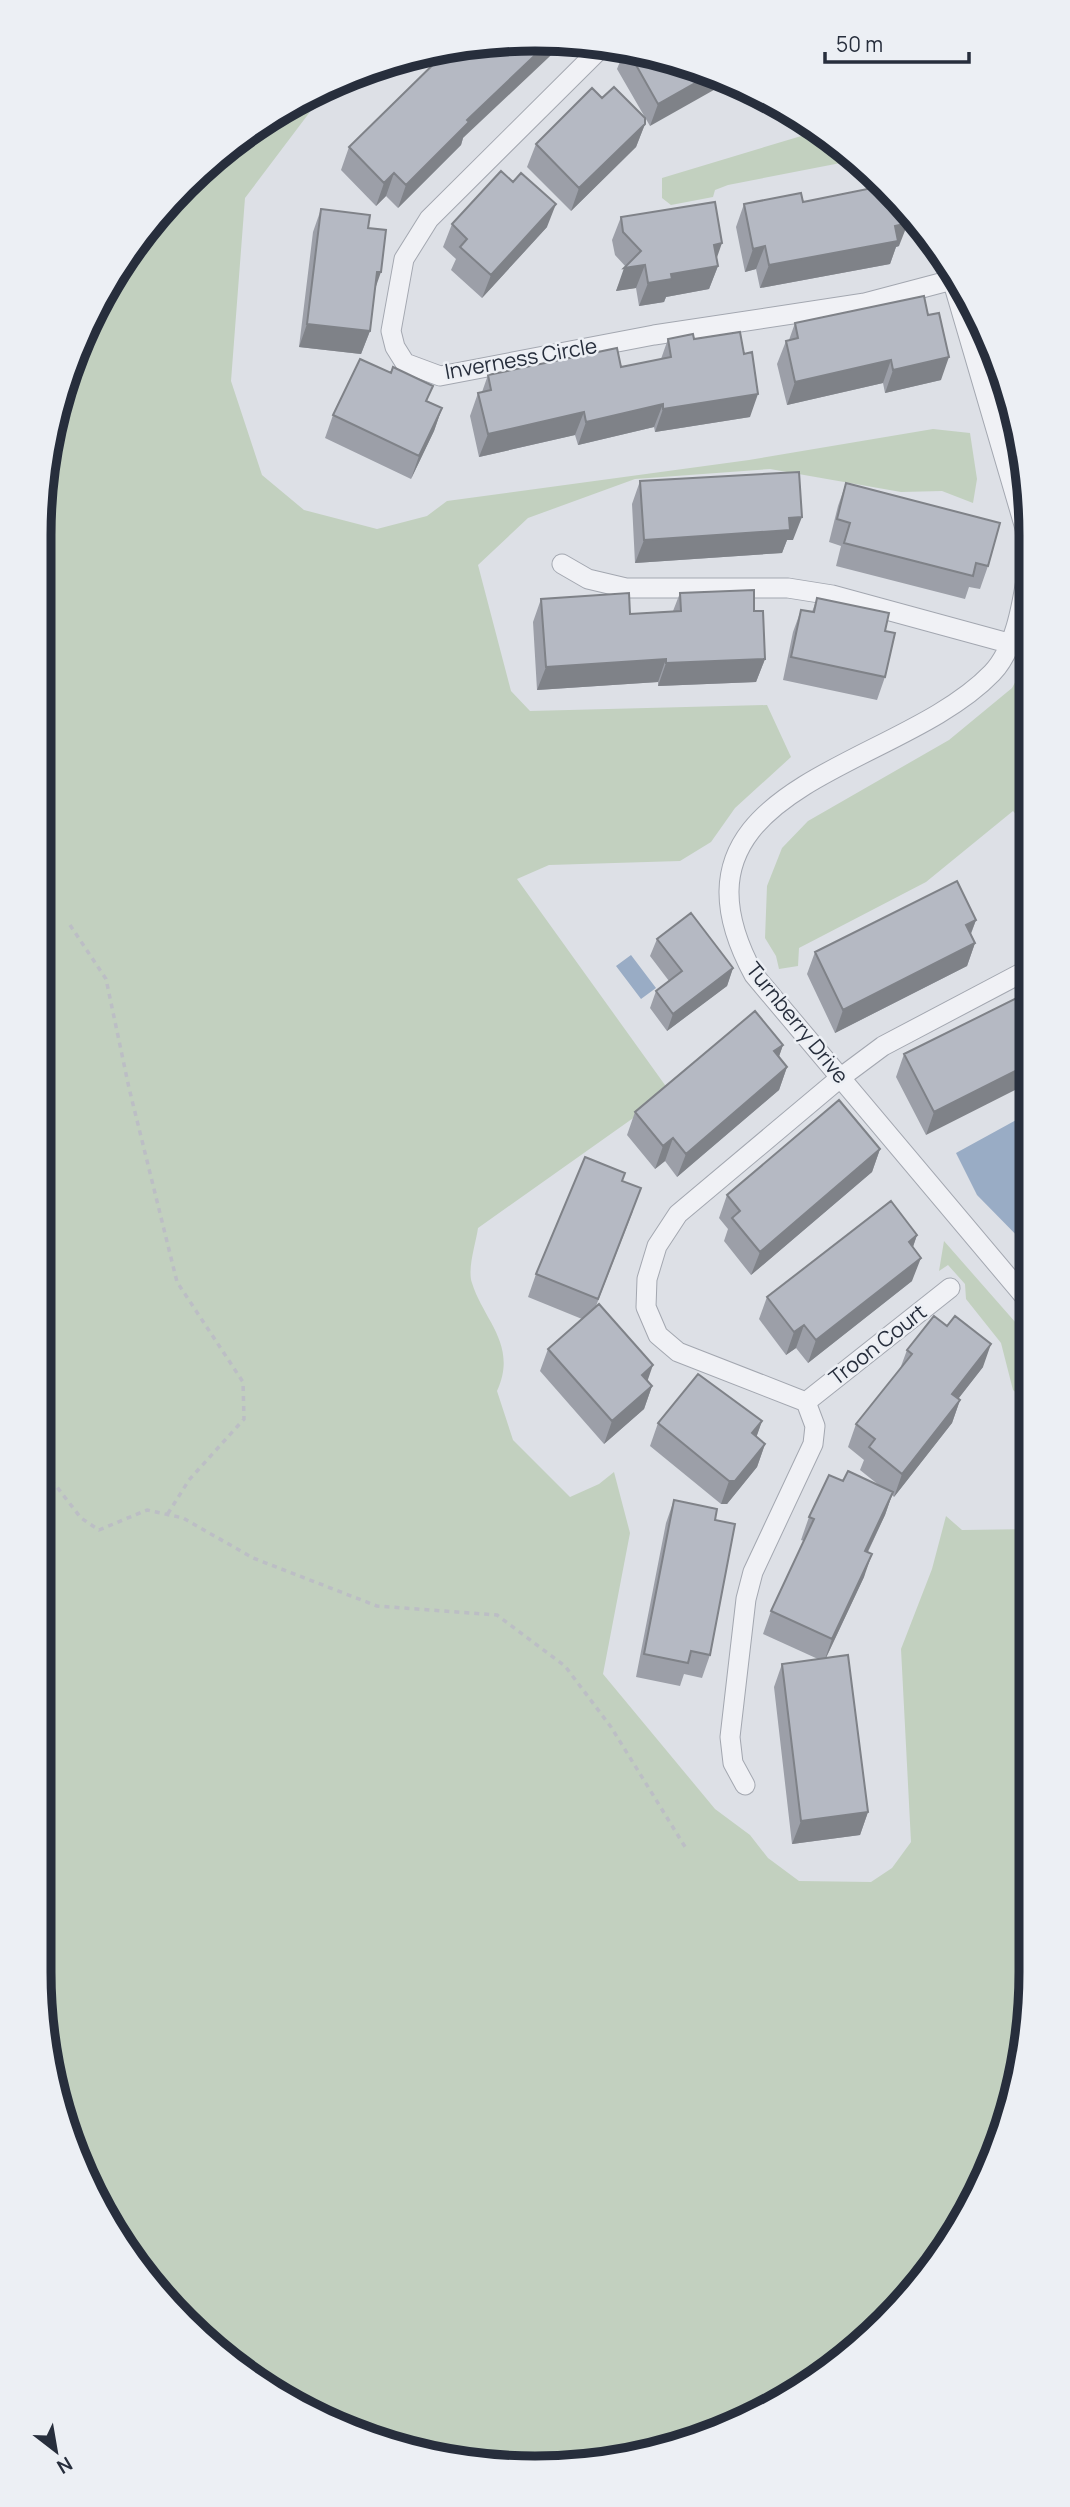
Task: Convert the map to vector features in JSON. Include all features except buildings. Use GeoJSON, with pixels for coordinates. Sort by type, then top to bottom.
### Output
{"type":"FeatureCollection","features":[{"type":"Feature","properties":{"kind":"street","name":"Inverness Circle"},"geometry":{"type":"LineString","coordinates":[[594,55],[429,219],[410,244],[404,259],[391,331],[405,363],[440,376],[654,335],[866,303],[944,276]]}},
{"type":"Feature","properties":{"kind":"street"},"geometry":{"type":"LineString","coordinates":[[960,303],[1018,504]]}},
{"type":"Feature","properties":{"kind":"street"},"geometry":{"type":"LineString","coordinates":[[562,564],[588,579],[626,588],[788,588],[832,595],[1008,643]]}},
{"type":"Feature","properties":{"kind":"street","name":"Turnberry Drive"},"geometry":{"type":"LineString","coordinates":[[1019,616],[993,671],[951,706],[780,799],[750,828],[732,864],[727,906],[737,945],[754,975],[1019,1290]]}},
{"type":"Feature","properties":{"kind":"street"},"geometry":{"type":"LineString","coordinates":[[745,1785],[733,1763],[730,1737],[746,1599],[753,1572],[813,1444],[815,1426],[806,1402],[678,1352],[658,1335],[646,1307],[647,1279],[657,1246],[678,1214],[840,1078],[900,1036],[1019,974]]}},
{"type":"Feature","properties":{"kind":"street","name":"Troon Court"},"geometry":{"type":"LineString","coordinates":[[806,1402],[950,1288]]}},
{"type":"Feature","properties":{"kind":"path"},"geometry":{"type":"LineString","coordinates":[[70,925],[106,979],[129,1088],[177,1282],[243,1382],[243,1419],[189,1480],[167,1515]]}},
{"type":"Feature","properties":{"kind":"path"},"geometry":{"type":"LineString","coordinates":[[51,1480],[81,1518],[99,1530],[146,1510],[183,1518],[253,1558],[377,1606],[497,1615],[565,1666],[611,1727],[687,1850]]}},
{"type":"Feature","properties":{"kind":"green space"},"geometry":{"type":"Polygon","coordinates":[[[316,104],[245,198],[231,381],[262,475],[304,510],[377,529],[427,516],[447,501],[749,460],[933,429],[970,433],[977,479],[973,503],[942,491],[901,492],[770,469],[635,479],[528,518],[478,565],[511,691],[530,711],[767,705],[791,757],[735,808],[711,842],[680,861],[549,865],[517,879],[670,1092],[478,1228],[471,1263],[472,1283],[477,1297],[501,1347],[504,1360],[497,1391],[513,1440],[570,1497],[599,1484],[614,1472],[630,1533],[603,1674],[715,1809],[750,1835],[768,1858],[799,1881],[871,1882],[892,1868],[911,1842],[901,1649],[932,1569],[946,1516],[962,1530],[1019,1529],[1018,2004],[1003,2097],[982,2157],[938,2241],[899,2291],[830,2356],[804,2375],[749,2406],[691,2431],[660,2440],[567,2455],[472,2452],[379,2431],[293,2391],[266,2375],[216,2336],[151,2267],[132,2241],[101,2186],[76,2128],[67,2097],[52,2004],[52,503],[60,441],[76,379],[101,321],[132,266],[171,216],[216,171],[266,132],[316,104]]]}},
{"type":"Feature","properties":{"kind":"green space"},"geometry":{"type":"Polygon","coordinates":[[[807,134],[844,162],[728,185],[715,190],[713,197],[671,205],[662,198],[662,178],[807,134]]]}},
{"type":"Feature","properties":{"kind":"green space"},"geometry":{"type":"Polygon","coordinates":[[[1019,675],[1019,818],[1013,811],[926,882],[799,948],[798,966],[779,969],[776,956],[765,938],[767,886],[782,848],[808,821],[949,740],[1012,688],[1019,675]]]}},
{"type":"Feature","properties":{"kind":"green space"},"geometry":{"type":"Polygon","coordinates":[[[944,1241],[1019,1326],[1019,1395],[1013,1390],[1001,1343],[966,1299],[965,1284],[948,1265],[939,1271],[944,1241]]]}},
{"type":"Feature","properties":{"kind":"water"},"geometry":{"type":"Polygon","coordinates":[[[631,955],[656,988],[641,999],[616,966],[631,955]]]}},
{"type":"Feature","properties":{"kind":"water"},"geometry":{"type":"Polygon","coordinates":[[[1019,1118],[1019,1238],[977,1195],[956,1153],[1019,1118]]]}}]}
